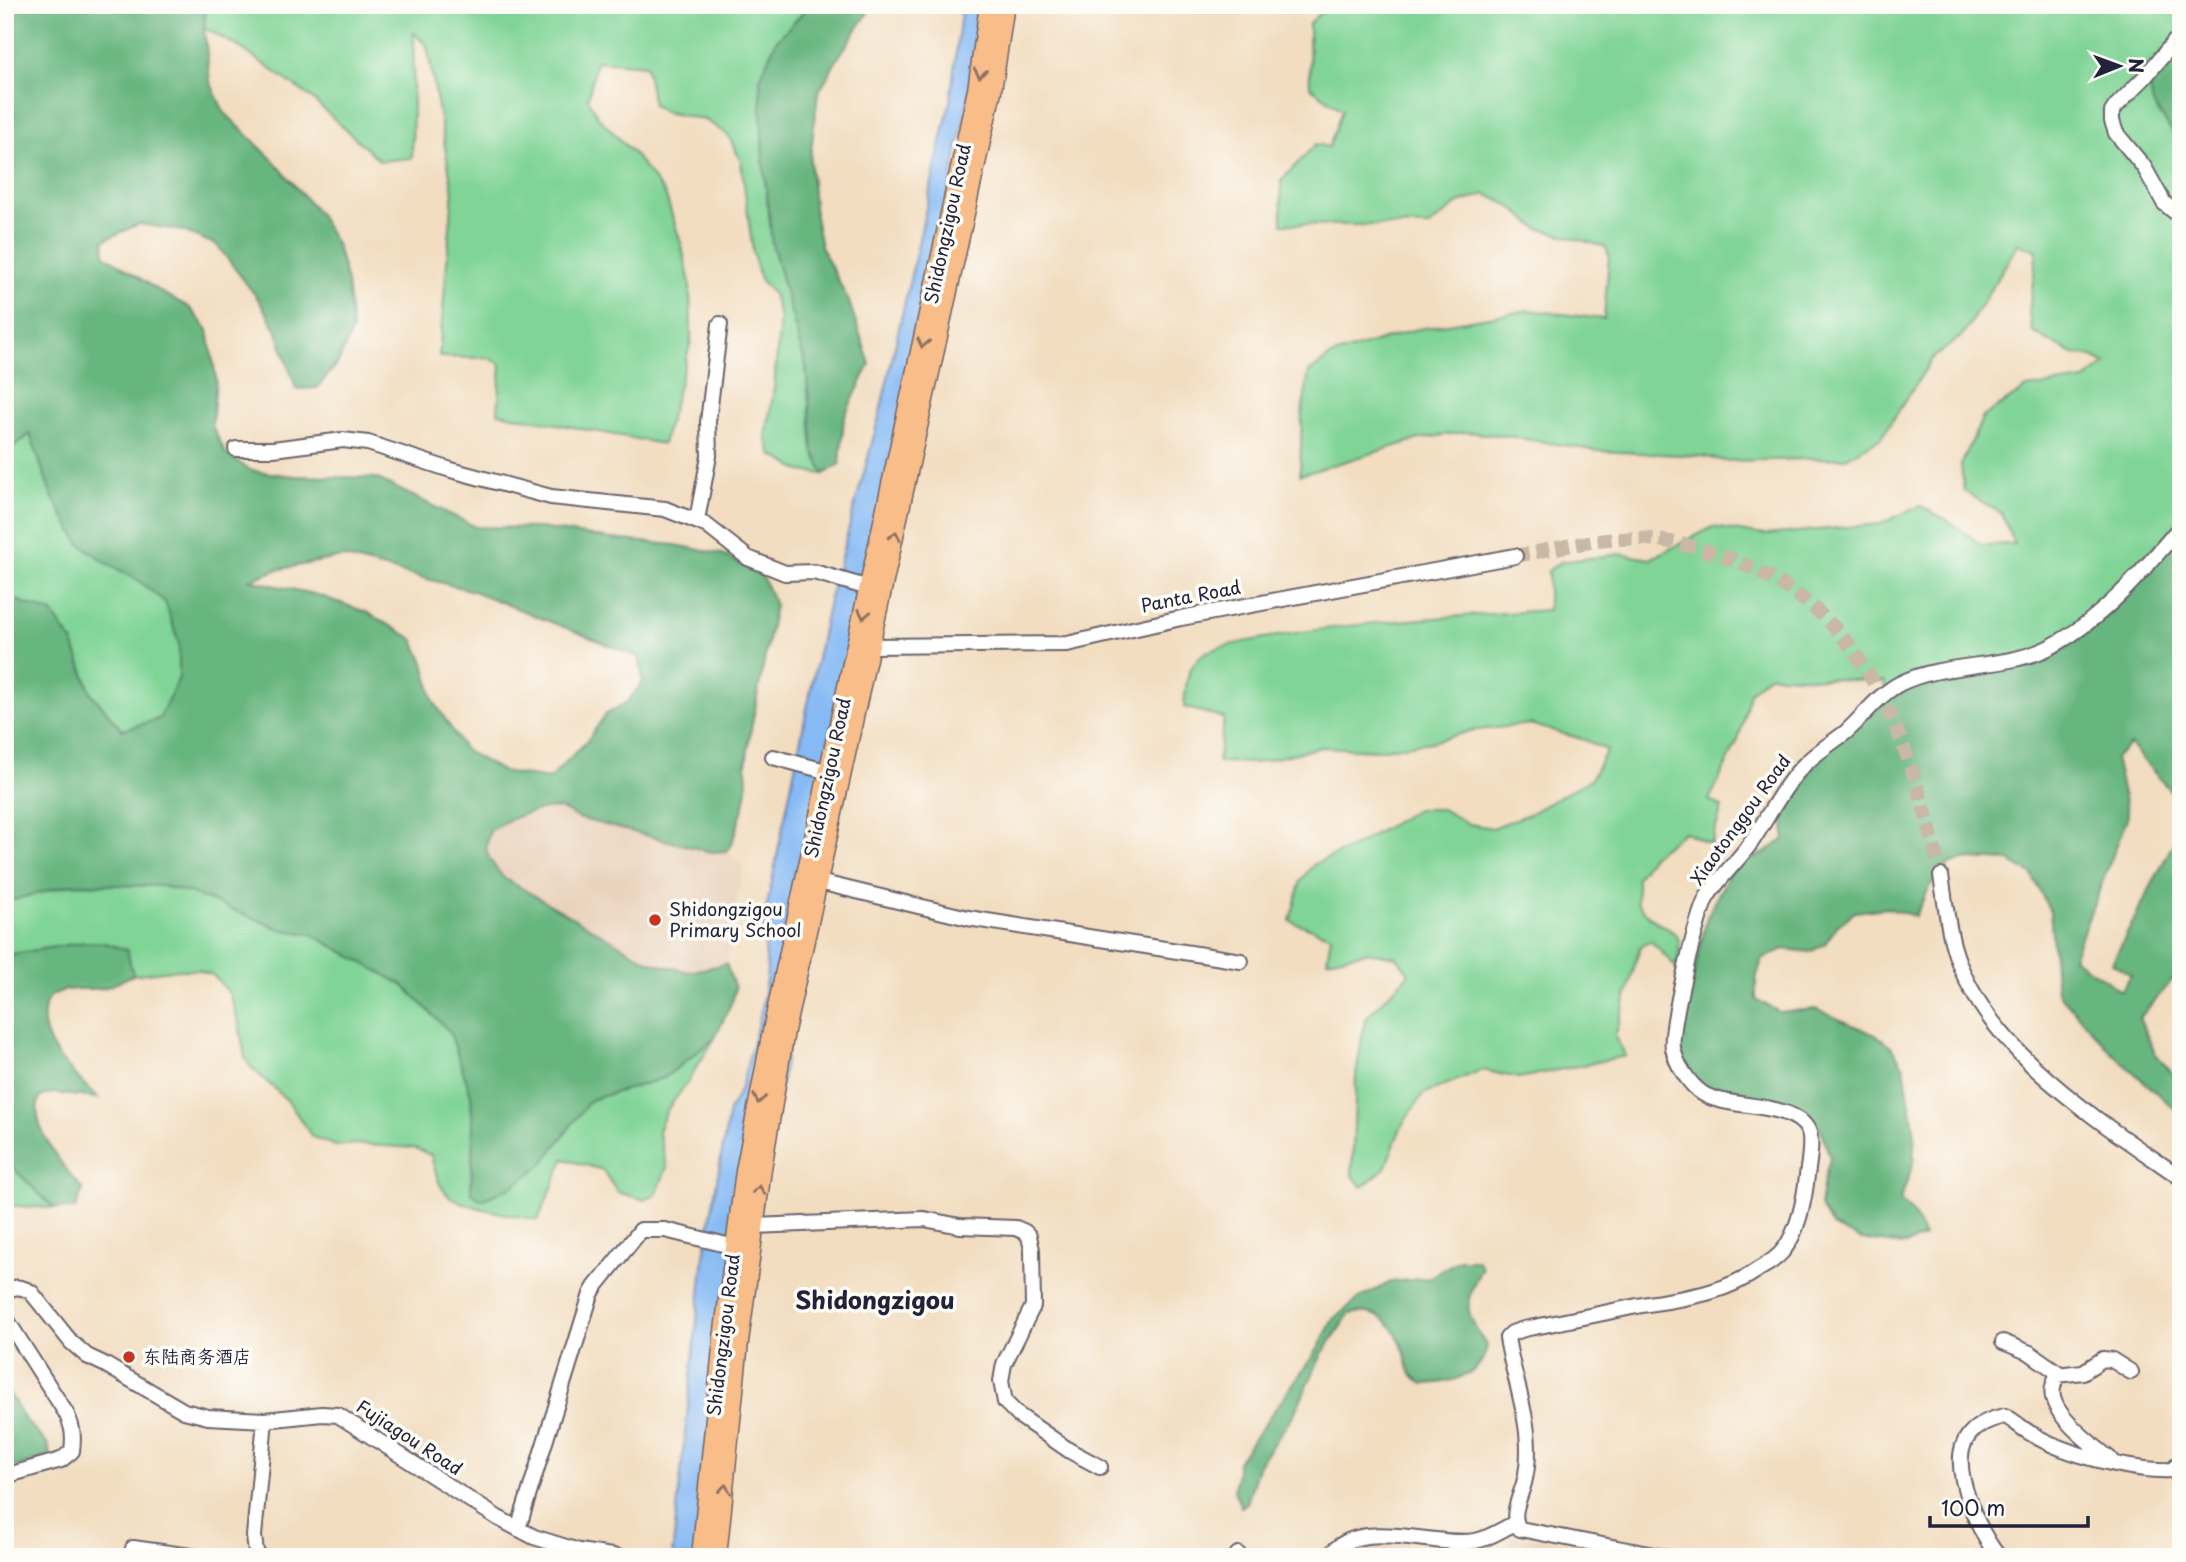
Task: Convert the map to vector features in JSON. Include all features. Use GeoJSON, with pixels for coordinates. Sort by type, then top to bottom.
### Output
{"type":"FeatureCollection","features":[{"type":"Feature","properties":{"kind":"main road","name":"Shidongzigou Road"},"geometry":{"type":"LineString","coordinates":[[701,1557],[733,1247],[745,1171],[826,772],[977,90],[989,5]]}},
{"type":"Feature","properties":{"kind":"main road","name":"Shidongzigou Road"},"geometry":{"type":"LineString","coordinates":[[717,1557],[739,1342],[754,1226],[785,1031],[992,91],[1005,5]]}},
{"type":"Feature","properties":{"kind":"street"},"geometry":{"type":"LineString","coordinates":[[2175,41],[2116,106],[2112,112],[2112,121],[2116,133],[2144,167],[2164,203],[2181,217]]}},
{"type":"Feature","properties":{"kind":"street"},"geometry":{"type":"LineString","coordinates":[[697,520],[709,456],[708,422],[720,324]]}},
{"type":"Feature","properties":{"kind":"street"},"geometry":{"type":"LineString","coordinates":[[236,449],[273,449],[343,440],[368,443],[451,470],[551,497],[665,509],[697,520],[748,558],[785,573],[814,572],[867,587]]}},
{"type":"Feature","properties":{"kind":"street","name":"Xiaotonggou Road"},"geometry":{"type":"LineString","coordinates":[[1515,1523],[1515,1513],[1527,1473],[1527,1429],[1507,1338],[1524,1329],[1700,1295],[1738,1283],[1784,1250],[1803,1207],[1809,1157],[1810,1134],[1807,1129],[1781,1112],[1712,1098],[1699,1091],[1684,1073],[1673,1049],[1674,1015],[1682,992],[1695,929],[1707,898],[1749,846],[1804,765],[1863,716],[1878,698],[1902,683],[1919,677],[1998,663],[2050,647],[2081,626],[2137,579],[2181,526]]}},
{"type":"Feature","properties":{"kind":"street","name":"Panta Road"},"geometry":{"type":"LineString","coordinates":[[871,646],[1067,644],[1181,618],[1515,556]]}},
{"type":"Feature","properties":{"kind":"street"},"geometry":{"type":"LineString","coordinates":[[773,757],[826,772]]}},
{"type":"Feature","properties":{"kind":"street"},"geometry":{"type":"LineString","coordinates":[[1941,876],[1953,946],[1987,1016],[2014,1046],[2076,1105],[2181,1178]]}},
{"type":"Feature","properties":{"kind":"street"},"geometry":{"type":"LineString","coordinates":[[819,882],[968,918],[1241,961]]}},
{"type":"Feature","properties":{"kind":"street"},"geometry":{"type":"LineString","coordinates":[[754,1226],[924,1219],[960,1226],[1016,1228],[1025,1232],[1029,1236],[1032,1250],[1033,1306],[1004,1364],[1001,1381],[1005,1402],[1049,1437],[1100,1467]]}},
{"type":"Feature","properties":{"kind":"street"},"geometry":{"type":"LineString","coordinates":[[518,1529],[590,1294],[641,1230],[665,1230],[733,1247]]}},
{"type":"Feature","properties":{"kind":"street","name":"Fujiagou Road"},"geometry":{"type":"LineString","coordinates":[[5,1296],[7,1290],[15,1287],[31,1292],[71,1342],[87,1356],[184,1411],[208,1417],[265,1420],[322,1413],[338,1415],[534,1538],[579,1551],[613,1556]]}},
{"type":"Feature","properties":{"kind":"street"},"geometry":{"type":"LineString","coordinates":[[5,1317],[66,1413],[74,1435],[72,1451],[61,1460],[5,1476]]}},
{"type":"Feature","properties":{"kind":"street"},"geometry":{"type":"LineString","coordinates":[[2003,1342],[2030,1353],[2060,1374],[2084,1373],[2103,1359],[2112,1360],[2131,1372]]}},
{"type":"Feature","properties":{"kind":"street"},"geometry":{"type":"LineString","coordinates":[[2060,1374],[2052,1387],[2057,1408],[2078,1431],[2115,1462]]}},
{"type":"Feature","properties":{"kind":"street"},"geometry":{"type":"LineString","coordinates":[[1999,1557],[1980,1528],[1966,1492],[1961,1462],[1963,1445],[1974,1429],[1995,1418],[2005,1416],[2032,1435],[2063,1449],[2115,1462],[2154,1471],[2172,1470],[2181,1462]]}},
{"type":"Feature","properties":{"kind":"street"},"geometry":{"type":"LineString","coordinates":[[260,1557],[256,1552],[254,1536],[265,1420]]}},
{"type":"Feature","properties":{"kind":"street"},"geometry":{"type":"LineString","coordinates":[[1329,1557],[1339,1545],[1356,1538],[1376,1535],[1476,1541],[1515,1523],[1520,1529],[1664,1557]]}},
{"type":"Feature","properties":{"kind":"street"},"geometry":{"type":"LineString","coordinates":[[133,1548],[198,1557]]}},
{"type":"Feature","properties":{"kind":"shaded area","name":"Shidongzigou Primary School"},"geometry":{"type":"Polygon","coordinates":[[[548,808],[564,810],[578,818],[711,852],[727,851],[743,867],[726,964],[688,972],[650,962],[504,878],[488,859],[485,843],[490,831],[508,821],[548,808]]]}},
{"type":"Feature","properties":{"kind":"shaded area"},"geometry":{"type":"Polygon","coordinates":[[[1511,1533],[1644,1557],[1342,1557],[1357,1546],[1369,1544],[1506,1554],[1511,1533]]]}},
{"type":"Feature","properties":{"kind":"green space"},"geometry":{"type":"Polygon","coordinates":[[[5,5],[205,5],[204,28],[210,82],[224,112],[274,161],[319,214],[337,246],[347,282],[352,330],[338,363],[317,388],[296,389],[276,329],[258,299],[217,245],[183,231],[139,224],[104,240],[105,255],[164,294],[189,307],[208,330],[216,379],[212,426],[226,454],[252,471],[295,476],[376,478],[476,527],[539,528],[675,545],[722,554],[762,576],[775,605],[750,734],[744,805],[727,851],[711,852],[578,818],[564,810],[556,809],[536,811],[505,822],[490,831],[486,845],[488,856],[504,878],[650,962],[688,972],[726,964],[735,988],[733,999],[715,1038],[664,1078],[590,1100],[541,1166],[513,1186],[482,1200],[471,1193],[471,1095],[450,1032],[403,985],[311,934],[283,930],[191,893],[162,886],[73,884],[5,902],[5,596],[52,613],[73,643],[91,693],[122,730],[159,719],[179,678],[179,643],[165,602],[138,580],[105,562],[79,543],[52,496],[30,434],[5,454],[5,5]],[[342,557],[276,570],[250,580],[318,595],[366,612],[413,639],[424,662],[433,700],[465,750],[504,772],[549,779],[587,741],[606,714],[627,702],[643,682],[639,657],[473,591],[342,557]]]}},
{"type":"Feature","properties":{"kind":"green space"},"geometry":{"type":"Polygon","coordinates":[[[205,5],[810,5],[760,78],[763,159],[772,243],[806,367],[813,450],[824,474],[801,471],[772,455],[766,437],[774,388],[780,318],[773,294],[760,279],[753,253],[741,161],[728,135],[705,120],[665,112],[653,105],[646,65],[596,61],[588,99],[598,117],[633,153],[665,194],[681,243],[690,283],[691,341],[663,444],[498,413],[501,364],[489,358],[439,357],[453,192],[427,46],[414,33],[412,158],[380,161],[309,96],[241,48],[204,28],[205,5]]]}},
{"type":"Feature","properties":{"kind":"green space"},"geometry":{"type":"Polygon","coordinates":[[[810,5],[873,5],[818,93],[810,160],[815,217],[821,247],[849,302],[870,364],[844,417],[840,464],[824,474],[813,450],[806,367],[772,243],[763,159],[760,78],[776,41],[810,5]]]}},
{"type":"Feature","properties":{"kind":"green space"},"geometry":{"type":"Polygon","coordinates":[[[1328,5],[2181,5],[2181,46],[2158,69],[2153,104],[2181,144],[2181,529],[2106,617],[2058,653],[1969,676],[1916,683],[1887,696],[1884,682],[1768,675],[1750,692],[1739,738],[1709,800],[1722,807],[1711,844],[1684,832],[1653,855],[1637,877],[1637,902],[1656,922],[1675,934],[1680,945],[1676,967],[1651,941],[1640,947],[1615,1037],[1626,1056],[1519,1078],[1482,1070],[1423,1094],[1402,1125],[1385,1168],[1362,1187],[1352,1175],[1356,1076],[1365,1019],[1409,974],[1397,957],[1367,952],[1327,960],[1331,936],[1290,921],[1301,880],[1314,864],[1353,847],[1417,809],[1442,809],[1469,824],[1493,828],[1529,814],[1591,779],[1607,750],[1585,740],[1530,724],[1470,731],[1431,742],[1377,750],[1321,747],[1255,763],[1218,762],[1224,718],[1184,707],[1188,678],[1197,659],[1208,651],[1224,646],[1335,627],[1548,610],[1548,571],[1560,562],[1620,554],[1650,559],[1713,527],[1765,535],[1880,524],[1920,506],[1944,518],[1982,545],[2014,544],[2002,514],[1964,491],[1961,465],[1983,417],[2027,388],[2085,380],[2106,364],[2093,357],[2073,354],[2033,332],[2029,312],[2037,250],[2018,244],[1963,335],[1932,359],[1881,438],[1846,458],[1725,461],[1702,456],[1599,451],[1465,432],[1419,439],[1300,475],[1302,413],[1309,372],[1331,356],[1413,330],[1529,310],[1604,319],[1609,256],[1606,247],[1537,228],[1510,206],[1486,194],[1459,203],[1429,226],[1282,224],[1281,181],[1316,144],[1329,147],[1342,110],[1310,87],[1309,24],[1328,5]]]}},
{"type":"Feature","properties":{"kind":"green space"},"geometry":{"type":"Polygon","coordinates":[[[2181,46],[2181,144],[2153,104],[2149,82],[2181,46]]]}},
{"type":"Feature","properties":{"kind":"green space"},"geometry":{"type":"Polygon","coordinates":[[[30,434],[52,496],[105,562],[138,580],[165,602],[179,643],[179,678],[159,719],[122,731],[91,693],[73,643],[52,613],[5,596],[5,454],[30,434]]]}},
{"type":"Feature","properties":{"kind":"green space"},"geometry":{"type":"Polygon","coordinates":[[[2181,529],[2181,803],[2130,745],[2115,758],[2128,816],[2073,958],[2121,991],[2131,975],[2112,963],[2181,828],[2181,970],[2139,1018],[2155,1053],[2181,1084],[2181,1114],[2114,1055],[2057,992],[2050,911],[2031,874],[2009,861],[1969,859],[1951,863],[1929,888],[1915,916],[1886,908],[1855,912],[1837,926],[1825,944],[1810,952],[1784,949],[1762,959],[1756,979],[1756,999],[1779,1012],[1816,1009],[1878,1036],[1892,1047],[1904,1067],[1915,1135],[1913,1164],[1900,1201],[1913,1213],[1924,1237],[1906,1245],[1862,1240],[1832,1226],[1820,1206],[1830,1158],[1820,1127],[1803,1115],[1702,1088],[1680,1059],[1678,1027],[1707,917],[1730,872],[1784,839],[1785,813],[1795,790],[1815,760],[1887,696],[1916,683],[1969,676],[2058,653],[2106,617],[2181,529]]]}},
{"type":"Feature","properties":{"kind":"green space"},"geometry":{"type":"Polygon","coordinates":[[[73,884],[162,886],[191,893],[283,930],[311,934],[403,985],[450,1032],[471,1095],[473,1130],[568,1129],[590,1100],[664,1078],[715,1038],[667,1110],[658,1130],[667,1167],[656,1195],[644,1200],[617,1192],[603,1170],[564,1159],[538,1220],[477,1207],[448,1195],[441,1186],[431,1155],[415,1148],[354,1144],[336,1146],[312,1137],[288,1101],[251,1067],[245,1058],[239,1023],[229,993],[213,975],[198,970],[171,970],[133,975],[127,951],[105,943],[86,942],[5,955],[5,902],[73,884]]]}},
{"type":"Feature","properties":{"kind":"green space"},"geometry":{"type":"Polygon","coordinates":[[[86,942],[105,943],[127,950],[133,975],[103,988],[60,992],[51,996],[45,1004],[44,1026],[54,1049],[61,1060],[98,1098],[52,1093],[40,1097],[37,1108],[43,1133],[58,1159],[83,1190],[75,1209],[54,1208],[5,1160],[5,955],[86,942]]]}},
{"type":"Feature","properties":{"kind":"green space"},"geometry":{"type":"Polygon","coordinates":[[[5,1160],[54,1208],[5,1205],[5,1160]]]}},
{"type":"Feature","properties":{"kind":"green space"},"geometry":{"type":"Polygon","coordinates":[[[1459,1260],[1477,1260],[1482,1268],[1469,1300],[1470,1317],[1487,1346],[1479,1365],[1454,1380],[1423,1384],[1410,1372],[1393,1328],[1371,1314],[1349,1314],[1322,1354],[1294,1414],[1259,1464],[1247,1503],[1241,1507],[1234,1491],[1238,1461],[1318,1349],[1333,1319],[1361,1297],[1391,1282],[1428,1278],[1459,1260]]]}},
{"type":"Feature","properties":{"kind":"green space"},"geometry":{"type":"Polygon","coordinates":[[[5,1386],[25,1420],[48,1445],[50,1455],[5,1470],[5,1386]]]}},
{"type":"Feature","properties":{"kind":"water"},"geometry":{"type":"Polygon","coordinates":[[[962,5],[981,5],[971,86],[906,393],[696,1557],[672,1557],[704,1256],[729,1111],[741,1088],[762,1007],[767,971],[763,925],[828,605],[879,417],[950,102],[962,5]]]}},
{"type":"Feature","properties":{"kind":"tunnel"},"geometry":{"type":"LineString","coordinates":[[1515,556],[1604,540],[1658,540],[1685,545],[1740,563],[1791,590],[1834,627],[1869,674],[1908,758],[1927,817],[1941,876]]}},
{"type":"Feature","properties":{"kind":"place","name":"Shidongzigou Primary School"},"geometry":{"type":"Point","coordinates":[655,920]}},
{"type":"Feature","properties":{"kind":"place","name":"东陆商务酒店"},"geometry":{"type":"Point","coordinates":[129,1357]}},
{"type":"Feature","properties":{"kind":"district","name":"Shidongzigou"},"geometry":{"type":"Point","coordinates":[875,1301]}}]}
